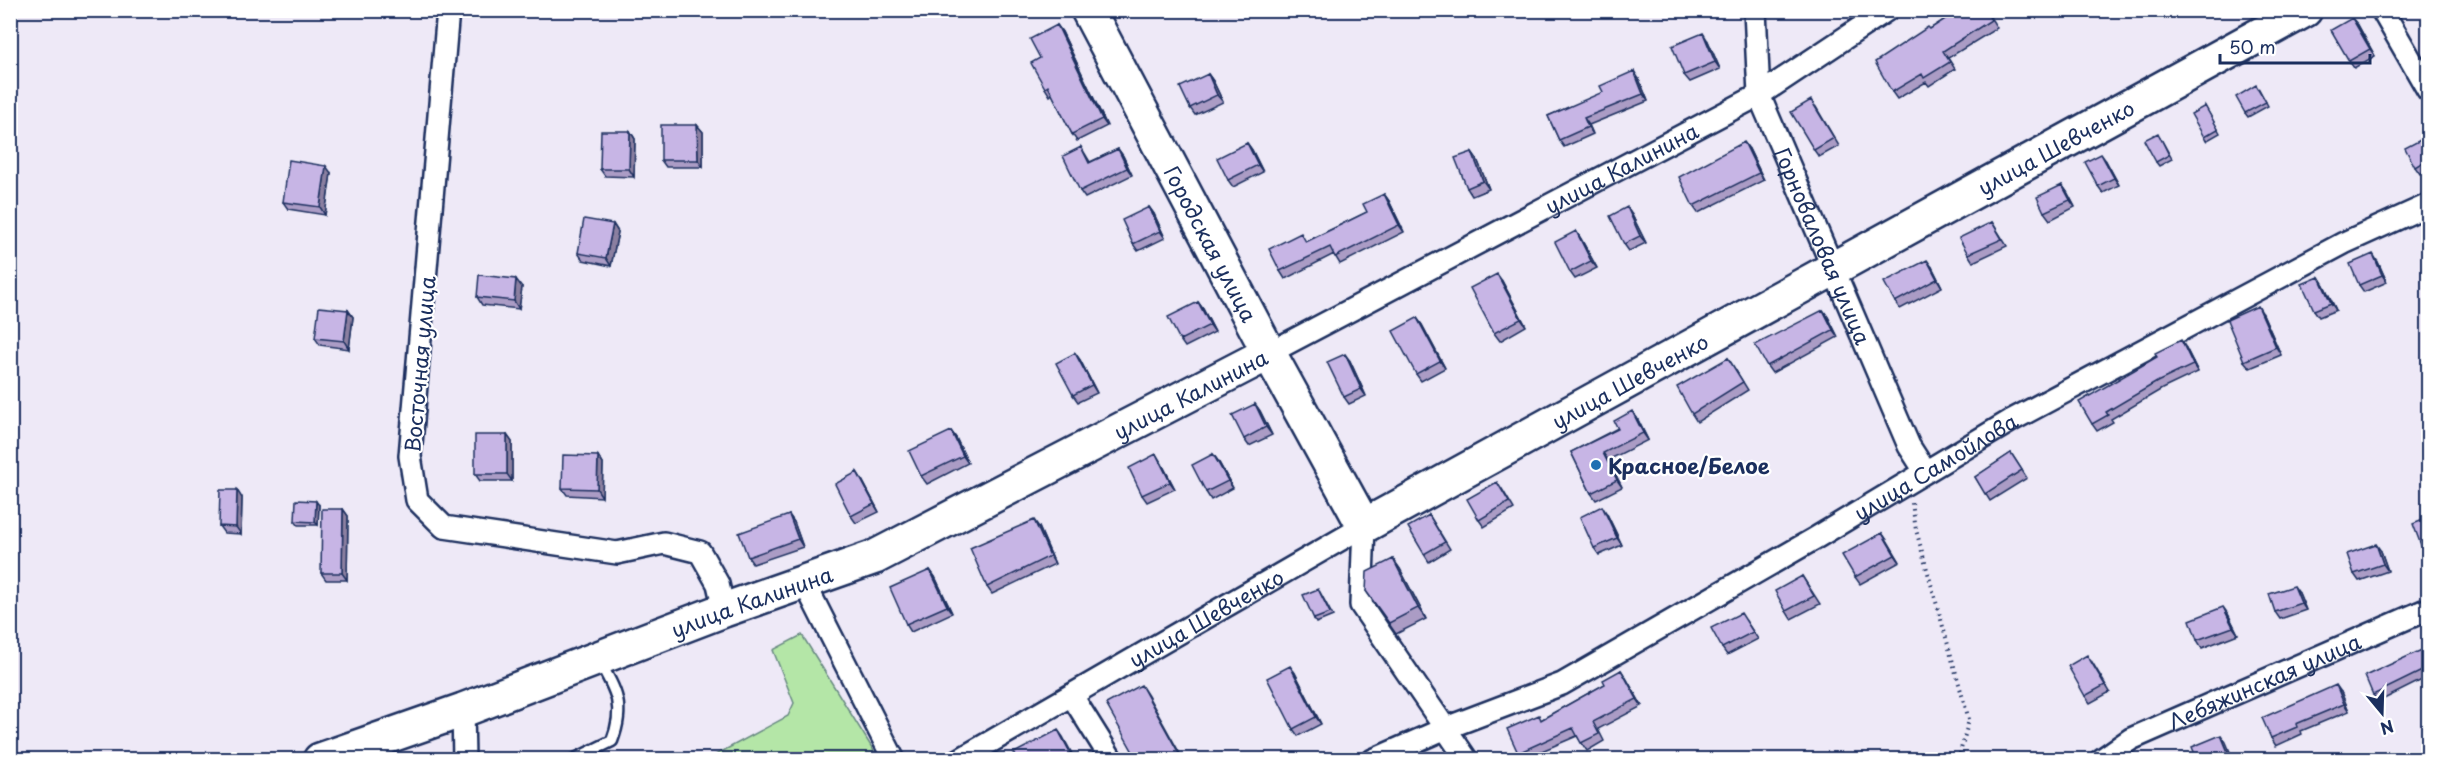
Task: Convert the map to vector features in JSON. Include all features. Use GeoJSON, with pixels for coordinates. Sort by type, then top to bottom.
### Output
{"type":"FeatureCollection","features":[{"type":"Feature","properties":{"kind":"main road","name":"Городская улица"},"geometry":{"type":"LineString","coordinates":[[1088,10],[1269,353],[1364,526]]}},
{"type":"Feature","properties":{"kind":"main road","name":"улица Шевченко"},"geometry":{"type":"LineString","coordinates":[[1364,526],[2305,10]]}},
{"type":"Feature","properties":{"kind":"main road","name":"улица Калинина"},"geometry":{"type":"LineString","coordinates":[[320,759],[463,736],[598,660],[724,610],[875,556],[1269,353]]}},
{"type":"Feature","properties":{"kind":"street","name":"Восточная улица"},"geometry":{"type":"LineString","coordinates":[[448,10],[410,456],[417,500],[444,527],[617,553],[664,543],[700,552],[718,584],[724,610]]}},
{"type":"Feature","properties":{"kind":"street","name":"Горноваловая улица"},"geometry":{"type":"LineString","coordinates":[[1755,10],[1759,95],[1909,446],[1917,476]]}},
{"type":"Feature","properties":{"kind":"street","name":"улица Калинина"},"geometry":{"type":"LineString","coordinates":[[1269,353],[1759,95],[1887,10]]}},
{"type":"Feature","properties":{"kind":"street"},"geometry":{"type":"LineString","coordinates":[[2382,10],[2428,90]]}},
{"type":"Feature","properties":{"kind":"street","name":"улица Самойлова"},"geometry":{"type":"LineString","coordinates":[[1373,759],[1446,728],[1562,684],[2012,420],[2344,243],[2428,205]]}},
{"type":"Feature","properties":{"kind":"street"},"geometry":{"type":"LineString","coordinates":[[1364,526],[1361,605],[1467,759]]}},
{"type":"Feature","properties":{"kind":"street","name":"улица Шевченко"},"geometry":{"type":"LineString","coordinates":[[959,759],[1364,526]]}},
{"type":"Feature","properties":{"kind":"street"},"geometry":{"type":"LineString","coordinates":[[804,582],[894,759]]}},
{"type":"Feature","properties":{"kind":"street","name":"Лебяжинская улица"},"geometry":{"type":"LineString","coordinates":[[2101,759],[2131,739],[2428,609]]}},
{"type":"Feature","properties":{"kind":"street"},"geometry":{"type":"LineString","coordinates":[[1072,696],[1112,759]]}},
{"type":"Feature","properties":{"kind":"lane"},"geometry":{"type":"LineString","coordinates":[[573,759],[612,741],[620,720],[615,689],[598,660]]}},
{"type":"Feature","properties":{"kind":"lane"},"geometry":{"type":"LineString","coordinates":[[463,736],[473,759]]}},
{"type":"Feature","properties":{"kind":"path"},"geometry":{"type":"LineString","coordinates":[[1917,476],[1916,530],[1969,720],[1958,759]]}},
{"type":"Feature","properties":{"kind":"green space"},"geometry":{"type":"Polygon","coordinates":[[[802,635],[879,759],[708,759],[788,716],[794,703],[773,650],[802,635]]]}},
{"type":"Feature","properties":{"kind":"building"},"geometry":{"type":"Polygon","coordinates":[[[1959,10],[1985,10],[1991,20],[1943,51],[1950,62],[1924,78],[1922,74],[1892,92],[1875,62],[1928,27],[1930,29],[1959,10]]]}},
{"type":"Feature","properties":{"kind":"building"},"geometry":{"type":"Polygon","coordinates":[[[2352,18],[2370,49],[2349,61],[2331,30],[2352,18]]]}},
{"type":"Feature","properties":{"kind":"building"},"geometry":{"type":"Polygon","coordinates":[[[1057,25],[1102,119],[1072,134],[1048,86],[1045,88],[1031,63],[1040,58],[1030,39],[1057,25]]]}},
{"type":"Feature","properties":{"kind":"building"},"geometry":{"type":"Polygon","coordinates":[[[1703,33],[1715,62],[1684,75],[1672,46],[1703,33]]]}},
{"type":"Feature","properties":{"kind":"building"},"geometry":{"type":"Polygon","coordinates":[[[1634,71],[1643,94],[1584,118],[1588,127],[1559,140],[1548,116],[1603,92],[1600,86],[1634,71]]]}},
{"type":"Feature","properties":{"kind":"building"},"geometry":{"type":"Polygon","coordinates":[[[1208,74],[1217,95],[1190,108],[1180,87],[1208,74]]]}},
{"type":"Feature","properties":{"kind":"building"},"geometry":{"type":"Polygon","coordinates":[[[2256,85],[2266,102],[2245,113],[2236,97],[2256,85]]]}},
{"type":"Feature","properties":{"kind":"building"},"geometry":{"type":"Polygon","coordinates":[[[1811,100],[1834,138],[1814,150],[1791,112],[1811,100]]]}},
{"type":"Feature","properties":{"kind":"building"},"geometry":{"type":"Polygon","coordinates":[[[2205,106],[2218,129],[2204,137],[2191,114],[2205,106]]]}},
{"type":"Feature","properties":{"kind":"building"},"geometry":{"type":"Polygon","coordinates":[[[661,125],[697,125],[698,160],[661,160],[661,125]]]}},
{"type":"Feature","properties":{"kind":"building"},"geometry":{"type":"Polygon","coordinates":[[[601,131],[630,131],[629,169],[600,169],[601,131]]]}},
{"type":"Feature","properties":{"kind":"building"},"geometry":{"type":"Polygon","coordinates":[[[2158,133],[2169,155],[2156,162],[2144,140],[2158,133]]]}},
{"type":"Feature","properties":{"kind":"building"},"geometry":{"type":"Polygon","coordinates":[[[2428,136],[2428,159],[2415,167],[2405,148],[2428,136]]]}},
{"type":"Feature","properties":{"kind":"building"},"geometry":{"type":"Polygon","coordinates":[[[1744,142],[1759,173],[1693,206],[1679,177],[1744,142]]]}},
{"type":"Feature","properties":{"kind":"building"},"geometry":{"type":"Polygon","coordinates":[[[1247,143],[1258,165],[1228,180],[1217,158],[1247,143]]]}},
{"type":"Feature","properties":{"kind":"building"},"geometry":{"type":"Polygon","coordinates":[[[1081,147],[1089,163],[1118,149],[1127,168],[1080,191],[1063,156],[1081,147]]]}},
{"type":"Feature","properties":{"kind":"building"},"geometry":{"type":"Polygon","coordinates":[[[1472,152],[1483,181],[1467,188],[1455,158],[1472,152]]]}},
{"type":"Feature","properties":{"kind":"building"},"geometry":{"type":"Polygon","coordinates":[[[2101,154],[2114,178],[2098,186],[2085,162],[2101,154]]]}},
{"type":"Feature","properties":{"kind":"building"},"geometry":{"type":"Polygon","coordinates":[[[289,160],[326,166],[320,207],[283,202],[289,160]]]}},
{"type":"Feature","properties":{"kind":"building"},"geometry":{"type":"Polygon","coordinates":[[[2062,185],[2070,200],[2044,212],[2037,197],[2062,185]]]}},
{"type":"Feature","properties":{"kind":"building"},"geometry":{"type":"Polygon","coordinates":[[[1384,194],[1399,225],[1335,257],[1330,247],[1280,271],[1269,249],[1301,233],[1306,242],[1367,212],[1363,204],[1384,194]]]}},
{"type":"Feature","properties":{"kind":"building"},"geometry":{"type":"Polygon","coordinates":[[[1149,207],[1160,231],[1133,244],[1122,220],[1149,207]]]}},
{"type":"Feature","properties":{"kind":"building"},"geometry":{"type":"Polygon","coordinates":[[[1627,207],[1640,236],[1624,244],[1610,216],[1627,207]]]}},
{"type":"Feature","properties":{"kind":"building"},"geometry":{"type":"Polygon","coordinates":[[[584,219],[613,224],[606,258],[578,253],[584,219]]]}},
{"type":"Feature","properties":{"kind":"building"},"geometry":{"type":"Polygon","coordinates":[[[1992,222],[2002,239],[1968,254],[1959,238],[1992,222]]]}},
{"type":"Feature","properties":{"kind":"building"},"geometry":{"type":"Polygon","coordinates":[[[1576,231],[1591,261],[1570,272],[1555,242],[1576,231]]]}},
{"type":"Feature","properties":{"kind":"building"},"geometry":{"type":"Polygon","coordinates":[[[2373,254],[2382,275],[2359,285],[2350,264],[2373,254]]]}},
{"type":"Feature","properties":{"kind":"building"},"geometry":{"type":"Polygon","coordinates":[[[1927,260],[1937,279],[1895,302],[1884,282],[1927,260]]]}},
{"type":"Feature","properties":{"kind":"building"},"geometry":{"type":"Polygon","coordinates":[[[1497,274],[1521,319],[1494,333],[1470,288],[1497,274]]]}},
{"type":"Feature","properties":{"kind":"building"},"geometry":{"type":"Polygon","coordinates":[[[479,275],[516,279],[514,301],[477,297],[479,275]]]}},
{"type":"Feature","properties":{"kind":"building"},"geometry":{"type":"Polygon","coordinates":[[[2319,277],[2331,303],[2314,310],[2302,284],[2319,277]]]}},
{"type":"Feature","properties":{"kind":"building"},"geometry":{"type":"Polygon","coordinates":[[[1198,302],[1210,325],[1180,340],[1168,317],[1198,302]]]}},
{"type":"Feature","properties":{"kind":"building"},"geometry":{"type":"Polygon","coordinates":[[[2258,306],[2276,347],[2244,361],[2227,320],[2258,306]]]}},
{"type":"Feature","properties":{"kind":"building"},"geometry":{"type":"Polygon","coordinates":[[[319,307],[348,310],[344,341],[315,338],[319,307]]]}},
{"type":"Feature","properties":{"kind":"building"},"geometry":{"type":"Polygon","coordinates":[[[1823,310],[1833,330],[1767,366],[1755,345],[1823,310]]]}},
{"type":"Feature","properties":{"kind":"building"},"geometry":{"type":"Polygon","coordinates":[[[1417,318],[1440,361],[1416,374],[1393,331],[1417,318]]]}},
{"type":"Feature","properties":{"kind":"building"},"geometry":{"type":"Polygon","coordinates":[[[2181,340],[2193,365],[2157,382],[2106,412],[2108,415],[2092,424],[2079,402],[2157,357],[2155,353],[2181,340]]]}},
{"type":"Feature","properties":{"kind":"building"},"geometry":{"type":"Polygon","coordinates":[[[1075,353],[1092,385],[1073,395],[1056,363],[1075,353]]]}},
{"type":"Feature","properties":{"kind":"building"},"geometry":{"type":"Polygon","coordinates":[[[1345,354],[1361,389],[1344,397],[1327,362],[1345,354]]]}},
{"type":"Feature","properties":{"kind":"building"},"geometry":{"type":"Polygon","coordinates":[[[1728,358],[1743,382],[1692,414],[1677,387],[1728,358]]]}},
{"type":"Feature","properties":{"kind":"building"},"geometry":{"type":"Polygon","coordinates":[[[1255,404],[1266,427],[1244,439],[1232,415],[1255,404]]]}},
{"type":"Feature","properties":{"kind":"building"},"geometry":{"type":"Polygon","coordinates":[[[1632,411],[1643,433],[1603,453],[1617,480],[1591,493],[1571,452],[1618,429],[1614,421],[1632,411]]]}},
{"type":"Feature","properties":{"kind":"building"},"geometry":{"type":"Polygon","coordinates":[[[951,431],[963,456],[921,476],[909,451],[951,431]]]}},
{"type":"Feature","properties":{"kind":"building"},"geometry":{"type":"Polygon","coordinates":[[[475,435],[507,435],[507,474],[475,474],[475,435]]]}},
{"type":"Feature","properties":{"kind":"building"},"geometry":{"type":"Polygon","coordinates":[[[2011,453],[2022,470],[1985,494],[1975,477],[2011,453]]]}},
{"type":"Feature","properties":{"kind":"building"},"geometry":{"type":"Polygon","coordinates":[[[1156,454],[1170,482],[1142,495],[1129,468],[1156,454]]]}},
{"type":"Feature","properties":{"kind":"building"},"geometry":{"type":"Polygon","coordinates":[[[1213,454],[1228,481],[1206,492],[1192,465],[1213,454]]]}},
{"type":"Feature","properties":{"kind":"building"},"geometry":{"type":"Polygon","coordinates":[[[563,455],[598,456],[597,489],[562,488],[563,455]]]}},
{"type":"Feature","properties":{"kind":"building"},"geometry":{"type":"Polygon","coordinates":[[[857,472],[874,504],[851,516],[835,484],[857,472]]]}},
{"type":"Feature","properties":{"kind":"building"},"geometry":{"type":"Polygon","coordinates":[[[1497,482],[1509,502],[1479,520],[1467,499],[1497,482]]]}},
{"type":"Feature","properties":{"kind":"building"},"geometry":{"type":"Polygon","coordinates":[[[220,490],[237,490],[236,527],[219,526],[220,490]]]}},
{"type":"Feature","properties":{"kind":"building"},"geometry":{"type":"Polygon","coordinates":[[[296,500],[316,501],[315,522],[295,521],[296,500]]]}},
{"type":"Feature","properties":{"kind":"building"},"geometry":{"type":"Polygon","coordinates":[[[1602,506],[1617,538],[1594,548],[1580,517],[1602,506]]]}},
{"type":"Feature","properties":{"kind":"building"},"geometry":{"type":"Polygon","coordinates":[[[322,509],[343,509],[342,573],[321,573],[322,509]]]}},
{"type":"Feature","properties":{"kind":"building"},"geometry":{"type":"Polygon","coordinates":[[[789,515],[798,539],[748,557],[739,533],[789,515]]]}},
{"type":"Feature","properties":{"kind":"building"},"geometry":{"type":"Polygon","coordinates":[[[1429,515],[1445,542],[1424,554],[1408,527],[1429,515]]]}},
{"type":"Feature","properties":{"kind":"building"},"geometry":{"type":"Polygon","coordinates":[[[2428,518],[2428,543],[2421,545],[2413,524],[2428,518]]]}},
{"type":"Feature","properties":{"kind":"building"},"geometry":{"type":"Polygon","coordinates":[[[1034,520],[1050,556],[987,587],[970,548],[1034,520]]]}},
{"type":"Feature","properties":{"kind":"building"},"geometry":{"type":"Polygon","coordinates":[[[1882,533],[1895,555],[1855,577],[1842,555],[1882,533]]]}},
{"type":"Feature","properties":{"kind":"building"},"geometry":{"type":"Polygon","coordinates":[[[2376,544],[2383,564],[2354,574],[2347,554],[2376,544]]]}},
{"type":"Feature","properties":{"kind":"building"},"geometry":{"type":"Polygon","coordinates":[[[1393,559],[1418,608],[1389,623],[1366,591],[1367,572],[1393,559]]]}},
{"type":"Feature","properties":{"kind":"building"},"geometry":{"type":"Polygon","coordinates":[[[930,570],[947,606],[906,624],[890,588],[930,570]]]}},
{"type":"Feature","properties":{"kind":"building"},"geometry":{"type":"Polygon","coordinates":[[[1802,576],[1814,596],[1786,611],[1775,591],[1802,576]]]}},
{"type":"Feature","properties":{"kind":"building"},"geometry":{"type":"Polygon","coordinates":[[[2294,586],[2301,603],[2275,612],[2269,594],[2294,586]]]}},
{"type":"Feature","properties":{"kind":"building"},"geometry":{"type":"Polygon","coordinates":[[[1318,589],[1330,613],[1314,619],[1303,595],[1318,589]]]}},
{"type":"Feature","properties":{"kind":"building"},"geometry":{"type":"Polygon","coordinates":[[[2223,607],[2233,627],[2197,640],[2190,620],[2223,607]]]}},
{"type":"Feature","properties":{"kind":"building"},"geometry":{"type":"Polygon","coordinates":[[[1741,613],[1753,632],[1722,648],[1711,628],[1741,613]]]}},
{"type":"Feature","properties":{"kind":"building"},"geometry":{"type":"Polygon","coordinates":[[[2426,648],[2428,668],[2373,695],[2365,676],[2426,648]]]}},
{"type":"Feature","properties":{"kind":"building"},"geometry":{"type":"Polygon","coordinates":[[[2087,655],[2105,685],[2085,696],[2068,666],[2087,655]]]}},
{"type":"Feature","properties":{"kind":"building"},"geometry":{"type":"Polygon","coordinates":[[[1290,666],[1316,717],[1293,729],[1267,678],[1290,666]]]}},
{"type":"Feature","properties":{"kind":"building"},"geometry":{"type":"Polygon","coordinates":[[[1621,670],[1637,699],[1593,722],[1599,734],[1581,743],[1573,728],[1518,753],[1507,729],[1539,715],[1541,720],[1605,684],[1603,680],[1621,670]]]}},
{"type":"Feature","properties":{"kind":"building"},"geometry":{"type":"Polygon","coordinates":[[[1141,685],[1182,759],[1137,759],[1106,704],[1141,685]]]}},
{"type":"Feature","properties":{"kind":"building"},"geometry":{"type":"Polygon","coordinates":[[[2336,685],[2344,704],[2296,724],[2297,727],[2271,738],[2262,718],[2336,685]]]}},
{"type":"Feature","properties":{"kind":"building"},"geometry":{"type":"Polygon","coordinates":[[[1058,730],[1072,756],[1066,759],[1018,759],[1014,753],[1058,730]]]}},
{"type":"Feature","properties":{"kind":"building"},"geometry":{"type":"Polygon","coordinates":[[[2221,735],[2230,757],[2197,759],[2192,747],[2221,735]]]}},
{"type":"Feature","properties":{"kind":"place","name":"Красное/Белое"},"geometry":{"type":"Point","coordinates":[1596,465]}}]}
